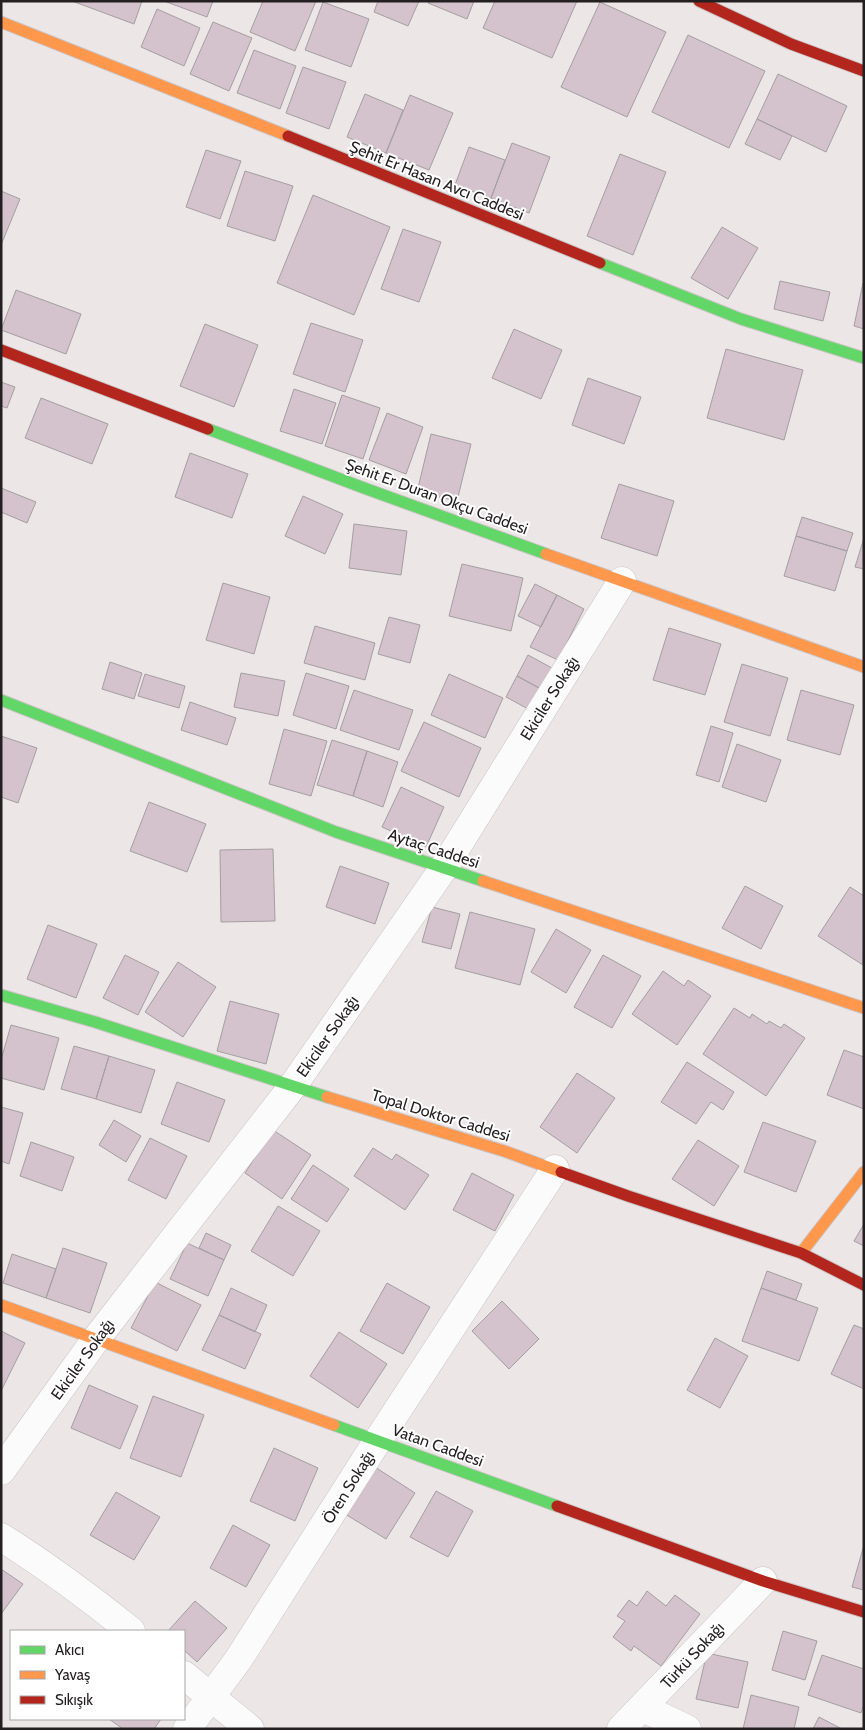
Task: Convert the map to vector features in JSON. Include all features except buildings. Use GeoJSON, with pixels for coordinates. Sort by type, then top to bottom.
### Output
{"type":"FeatureCollection","features":[{"type":"Feature","properties":{"kind":"street"},"geometry":{"type":"LineString","coordinates":[[699,1],[791,44],[864,71]]}},
{"type":"Feature","properties":{"kind":"street","name":"Şehit Er Hasan Avcı Caddesi"},"geometry":{"type":"LineString","coordinates":[[1,22],[279,132],[704,305],[741,319],[864,358]]}},
{"type":"Feature","properties":{"kind":"street","name":"Şehit Er Duran Okçu Caddesi"},"geometry":{"type":"LineString","coordinates":[[1,350],[364,488],[864,667]]}},
{"type":"Feature","properties":{"kind":"street","name":"Ekiciler Sokağı"},"geometry":{"type":"LineString","coordinates":[[1,1471],[96,1339],[292,1087],[443,868],[622,581]]}},
{"type":"Feature","properties":{"kind":"street","name":"Aytaç Caddesi"},"geometry":{"type":"LineString","coordinates":[[1,700],[336,832],[864,1008]]}},
{"type":"Feature","properties":{"kind":"street","name":"Topal Doktor Caddesi"},"geometry":{"type":"LineString","coordinates":[[1,995],[95,1022],[292,1087],[504,1151],[628,1196],[801,1253],[864,1285]]}},
{"type":"Feature","properties":{"kind":"street","name":"Ören Sokağı"},"geometry":{"type":"LineString","coordinates":[[187,1729],[238,1660],[378,1440],[555,1169]]}},
{"type":"Feature","properties":{"kind":"street"},"geometry":{"type":"LineString","coordinates":[[801,1253],[864,1172]]}},
{"type":"Feature","properties":{"kind":"street","name":"Vatan Caddesi"},"geometry":{"type":"LineString","coordinates":[[1,1305],[763,1580],[864,1612]]}},
{"type":"Feature","properties":{"kind":"street"},"geometry":{"type":"LineString","coordinates":[[1,1537],[91,1598],[129,1630]]}},
{"type":"Feature","properties":{"kind":"street","name":"Türkü Sokağı"},"geometry":{"type":"LineString","coordinates":[[621,1729],[763,1580]]}},
{"type":"Feature","properties":{"kind":"street"},"geometry":{"type":"LineString","coordinates":[[185,1676],[250,1729]]}},
{"type":"Feature","properties":{"kind":"street"},"geometry":{"type":"LineString","coordinates":[[643,1708],[687,1729]]}},
{"type":"Feature","properties":{"kind":"traffic: fast"},"geometry":{"type":"LineString","coordinates":[[600,263],[741,319],[864,358]]}},
{"type":"Feature","properties":{"kind":"traffic: fast"},"geometry":{"type":"LineString","coordinates":[[208,429],[546,554]]}},
{"type":"Feature","properties":{"kind":"traffic: fast"},"geometry":{"type":"LineString","coordinates":[[1,700],[336,832],[483,881]]}},
{"type":"Feature","properties":{"kind":"traffic: fast"},"geometry":{"type":"LineString","coordinates":[[1,995],[95,1022],[327,1097]]}},
{"type":"Feature","properties":{"kind":"traffic: fast"},"geometry":{"type":"LineString","coordinates":[[334,1425],[557,1506]]}},
{"type":"Feature","properties":{"kind":"traffic: slow"},"geometry":{"type":"LineString","coordinates":[[1,22],[288,136]]}},
{"type":"Feature","properties":{"kind":"traffic: slow"},"geometry":{"type":"LineString","coordinates":[[546,554],[864,667]]}},
{"type":"Feature","properties":{"kind":"traffic: slow"},"geometry":{"type":"LineString","coordinates":[[483,881],[864,1008]]}},
{"type":"Feature","properties":{"kind":"traffic: slow"},"geometry":{"type":"LineString","coordinates":[[327,1097],[504,1151],[561,1172]]}},
{"type":"Feature","properties":{"kind":"traffic: slow"},"geometry":{"type":"LineString","coordinates":[[801,1253],[864,1172]]}},
{"type":"Feature","properties":{"kind":"traffic: slow"},"geometry":{"type":"LineString","coordinates":[[1,1305],[334,1425]]}},
{"type":"Feature","properties":{"kind":"traffic: jam"},"geometry":{"type":"LineString","coordinates":[[699,1],[791,44],[864,71]]}},
{"type":"Feature","properties":{"kind":"traffic: jam"},"geometry":{"type":"LineString","coordinates":[[288,136],[600,263]]}},
{"type":"Feature","properties":{"kind":"traffic: jam"},"geometry":{"type":"LineString","coordinates":[[1,350],[208,429]]}},
{"type":"Feature","properties":{"kind":"traffic: jam"},"geometry":{"type":"LineString","coordinates":[[561,1172],[801,1253],[864,1285]]}},
{"type":"Feature","properties":{"kind":"traffic: jam"},"geometry":{"type":"LineString","coordinates":[[557,1506],[763,1581],[864,1612]]}}]}
